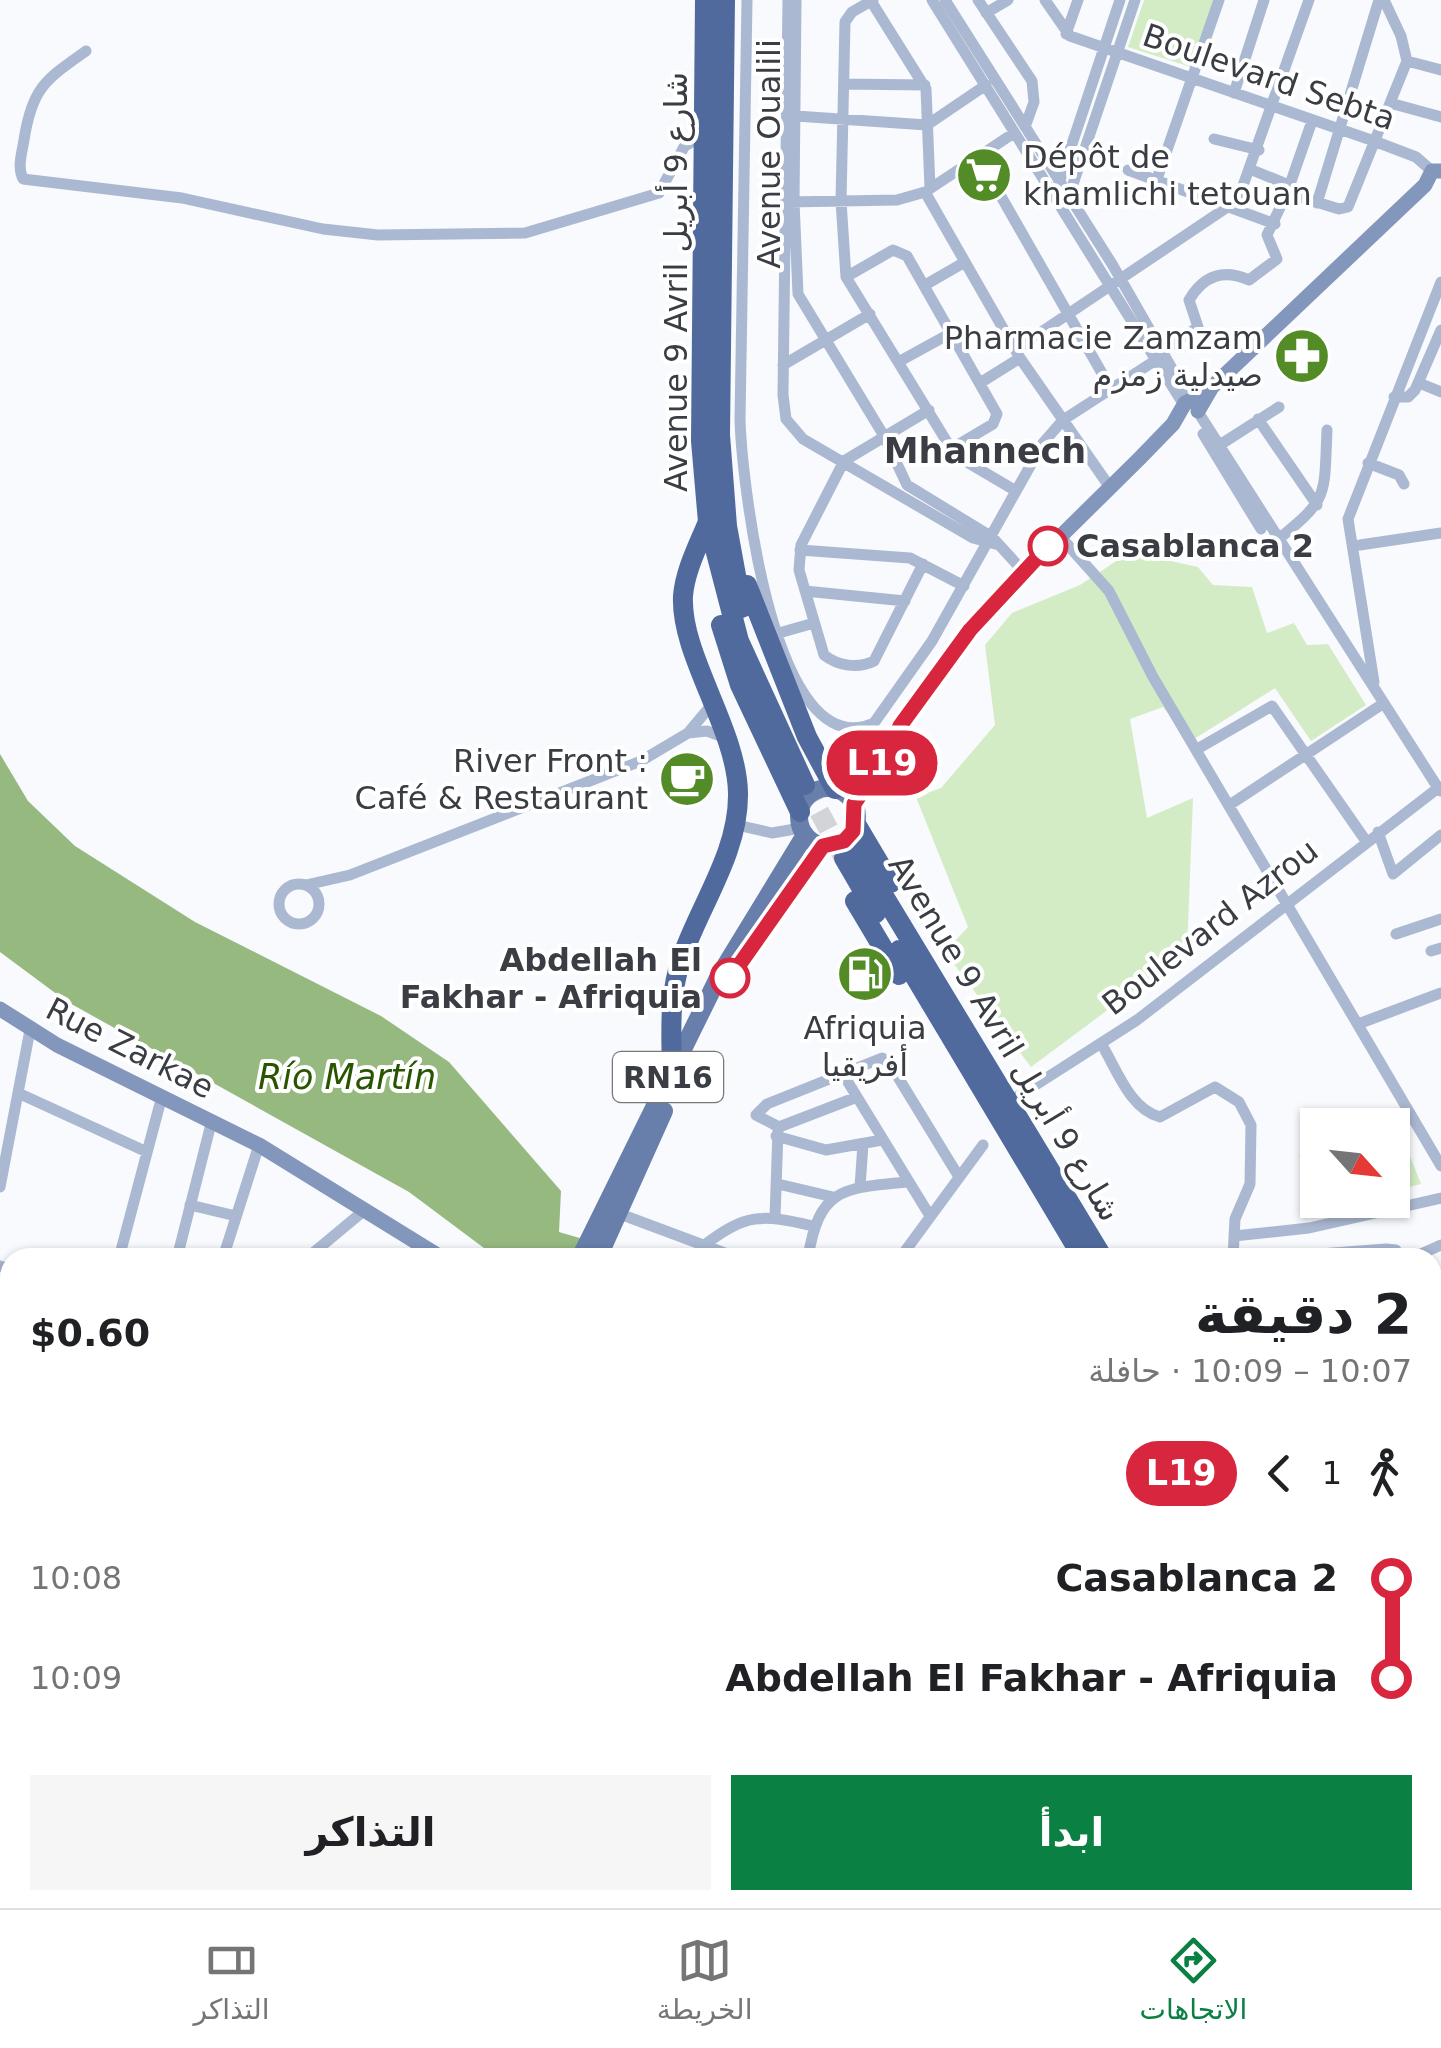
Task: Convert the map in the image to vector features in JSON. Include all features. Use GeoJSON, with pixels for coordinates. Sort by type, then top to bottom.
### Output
{"type":"FeatureCollection","features":[{"type":"Feature","properties":{"kind":"highway","name":"Avenue 9 Avril شارع 9 أبريل"},"geometry":{"type":"LineString","coordinates":[[706,0],[701,441],[708,522],[714,559],[755,684],[810,783],[753,641],[739,598],[728,532],[720,435],[724,0]]}},
{"type":"Feature","properties":{"kind":"highway"},"geometry":{"type":"LineString","coordinates":[[672,1070],[673,992],[680,961],[736,825],[738,788],[726,738],[684,609],[688,575],[708,522]]}},
{"type":"Feature","properties":{"kind":"highway"},"geometry":{"type":"LineString","coordinates":[[728,532],[787,690],[968,1016],[982,1076]]}},
{"type":"Feature","properties":{"kind":"highway"},"geometry":{"type":"LineString","coordinates":[[714,559],[714,596],[726,644],[744,696],[802,825]]}},
{"type":"Feature","properties":{"kind":"highway","name":"Avenue 9 Avril شارع 9 أبريل"},"geometry":{"type":"LineString","coordinates":[[838,850],[982,1076],[1077,1248]]}},
{"type":"Feature","properties":{"kind":"highway","name":"Avenue 9 Avril شارع 9 أبريل"},"geometry":{"type":"LineString","coordinates":[[982,1076],[1009,1102],[1097,1248]]}},
{"type":"Feature","properties":{"kind":"main road","name":"RN16"},"geometry":{"type":"LineString","coordinates":[[588,1248],[615,1213],[726,984],[763,924],[844,841],[846,802],[815,791],[802,825],[718,976],[672,1070],[615,1213],[602,1248]]}},
{"type":"Feature","properties":{"kind":"main road"},"geometry":{"type":"LineString","coordinates":[[802,825],[838,850]]}},
{"type":"Feature","properties":{"kind":"street"},"geometry":{"type":"LineString","coordinates":[[747,0],[741,448],[752,540],[779,633],[796,678],[816,711],[830,724],[860,729],[874,722],[893,701],[993,543],[1042,444],[1063,420],[1191,333],[1199,325],[1188,300],[1196,289],[1220,273],[1232,272],[1249,280],[1275,264],[1277,259],[1266,237],[1312,121]]}},
{"type":"Feature","properties":{"kind":"street","name":"Avenue Oualili"},"geometry":{"type":"LineString","coordinates":[[788,0],[792,295],[783,365],[783,404],[791,427],[810,445],[993,543]]}},
{"type":"Feature","properties":{"kind":"street","name":"Avenue Oualili"},"geometry":{"type":"LineString","coordinates":[[789,202],[796,116],[796,0]]}},
{"type":"Feature","properties":{"kind":"street"},"geometry":{"type":"LineString","coordinates":[[932,0],[986,86],[1060,180],[1115,282],[1215,448],[1372,688]]}},
{"type":"Feature","properties":{"kind":"street"},"geometry":{"type":"LineString","coordinates":[[946,0],[1020,130],[1054,200],[1115,282]]}},
{"type":"Feature","properties":{"kind":"street"},"geometry":{"type":"LineString","coordinates":[[789,202],[898,200],[927,190],[1020,130],[1034,87],[978,0]]}},
{"type":"Feature","properties":{"kind":"street"},"geometry":{"type":"LineString","coordinates":[[986,13],[1008,0]]}},
{"type":"Feature","properties":{"kind":"street"},"geometry":{"type":"LineString","coordinates":[[1045,0],[1066,34]]}},
{"type":"Feature","properties":{"kind":"street"},"geometry":{"type":"LineString","coordinates":[[1066,34],[1078,0]]}},
{"type":"Feature","properties":{"kind":"street"},"geometry":{"type":"LineString","coordinates":[[1054,200],[1120,0]]}},
{"type":"Feature","properties":{"kind":"street"},"geometry":{"type":"LineString","coordinates":[[1064,215],[1135,0]]}},
{"type":"Feature","properties":{"kind":"street"},"geometry":{"type":"LineString","coordinates":[[1157,179],[1219,0]]}},
{"type":"Feature","properties":{"kind":"street"},"geometry":{"type":"LineString","coordinates":[[1234,94],[1264,0]]}},
{"type":"Feature","properties":{"kind":"street"},"geometry":{"type":"LineString","coordinates":[[980,383],[1115,282],[1232,207],[1252,170],[1309,0]]}},
{"type":"Feature","properties":{"kind":"street"},"geometry":{"type":"LineString","coordinates":[[1252,170],[1318,203],[1348,206],[1406,62],[1401,36],[1382,0]]}},
{"type":"Feature","properties":{"kind":"street"},"geometry":{"type":"LineString","coordinates":[[1318,203],[1382,0]]}},
{"type":"Feature","properties":{"kind":"street"},"geometry":{"type":"LineString","coordinates":[[1016,491],[960,460],[951,449],[846,277],[841,201],[846,18],[872,1],[924,84],[927,190],[1018,353],[1109,486]]}},
{"type":"Feature","properties":{"kind":"street","name":"Boulevard Sebta"},"geometry":{"type":"LineString","coordinates":[[1066,34],[1416,157],[1436,176]]}},
{"type":"Feature","properties":{"kind":"street"},"geometry":{"type":"LineString","coordinates":[[86,51],[46,80],[34,96],[20,165],[23,179],[182,198],[323,230],[378,235],[542,229],[603,206],[659,193],[684,147],[704,134]]}},
{"type":"Feature","properties":{"kind":"street"},"geometry":{"type":"LineString","coordinates":[[1406,62],[1441,70]]}},
{"type":"Feature","properties":{"kind":"street"},"geometry":{"type":"LineString","coordinates":[[844,84],[924,84]]}},
{"type":"Feature","properties":{"kind":"street"},"geometry":{"type":"LineString","coordinates":[[796,116],[928,125],[986,86]]}},
{"type":"Feature","properties":{"kind":"street"},"geometry":{"type":"LineString","coordinates":[[1390,102],[1441,117]]}},
{"type":"Feature","properties":{"kind":"street"},"geometry":{"type":"LineString","coordinates":[[1214,139],[1259,150]]}},
{"type":"Feature","properties":{"kind":"street"},"geometry":{"type":"LineString","coordinates":[[978,156],[1111,388]]}},
{"type":"Feature","properties":{"kind":"street"},"geometry":{"type":"LineString","coordinates":[[1128,170],[1274,224]]}},
{"type":"Feature","properties":{"kind":"street"},"geometry":{"type":"LineString","coordinates":[[846,802],[889,752],[900,726],[970,630],[1022,571],[1436,176]]}},
{"type":"Feature","properties":{"kind":"street"},"geometry":{"type":"LineString","coordinates":[[846,277],[897,249],[907,256],[925,285],[998,414],[993,424],[951,449]]}},
{"type":"Feature","properties":{"kind":"street"},"geometry":{"type":"LineString","coordinates":[[925,285],[965,262]]}},
{"type":"Feature","properties":{"kind":"street"},"geometry":{"type":"LineString","coordinates":[[1372,688],[1367,637],[1347,533],[1351,504],[1441,282]]}},
{"type":"Feature","properties":{"kind":"street"},"geometry":{"type":"LineString","coordinates":[[792,295],[826,341],[884,436],[907,485],[896,494]]}},
{"type":"Feature","properties":{"kind":"street"},"geometry":{"type":"LineString","coordinates":[[783,365],[870,314]]}},
{"type":"Feature","properties":{"kind":"street"},"geometry":{"type":"LineString","coordinates":[[900,361],[951,333]]}},
{"type":"Feature","properties":{"kind":"street"},"geometry":{"type":"LineString","coordinates":[[1394,397],[1408,397],[1419,383],[1440,336]]}},
{"type":"Feature","properties":{"kind":"street"},"geometry":{"type":"LineString","coordinates":[[1419,383],[1441,392]]}},
{"type":"Feature","properties":{"kind":"street"},"geometry":{"type":"LineString","coordinates":[[1215,448],[1279,407]]}},
{"type":"Feature","properties":{"kind":"street"},"geometry":{"type":"LineString","coordinates":[[923,564],[868,664],[828,659],[805,591],[800,550],[844,461],[929,410]]}},
{"type":"Feature","properties":{"kind":"street"},"geometry":{"type":"LineString","coordinates":[[1258,419],[1318,505]]}},
{"type":"Feature","properties":{"kind":"street"},"geometry":{"type":"LineString","coordinates":[[1274,542],[1305,520],[1318,505],[1324,487],[1327,430]]}},
{"type":"Feature","properties":{"kind":"street"},"geometry":{"type":"LineString","coordinates":[[1368,463],[1399,475],[1404,484]]}},
{"type":"Feature","properties":{"kind":"street","name":"Avenue Oualili"},"geometry":{"type":"LineString","coordinates":[[907,485],[993,543],[1022,571]]}},
{"type":"Feature","properties":{"kind":"street"},"geometry":{"type":"LineString","coordinates":[[1360,545],[1441,532]]}},
{"type":"Feature","properties":{"kind":"street"},"geometry":{"type":"LineString","coordinates":[[1059,535],[1109,591],[1153,676],[1199,748],[1441,1166]]}},
{"type":"Feature","properties":{"kind":"street"},"geometry":{"type":"LineString","coordinates":[[1274,542],[1347,646],[1437,787]]}},
{"type":"Feature","properties":{"kind":"street"},"geometry":{"type":"LineString","coordinates":[[800,550],[900,556],[964,586]]}},
{"type":"Feature","properties":{"kind":"street"},"geometry":{"type":"LineString","coordinates":[[805,591],[905,602]]}},
{"type":"Feature","properties":{"kind":"street"},"geometry":{"type":"LineString","coordinates":[[779,633],[814,623]]}},
{"type":"Feature","properties":{"kind":"street"},"geometry":{"type":"LineString","coordinates":[[1347,646],[1367,637]]}},
{"type":"Feature","properties":{"kind":"street"},"geometry":{"type":"LineString","coordinates":[[350,875],[319,902],[316,914],[306,922],[294,923],[284,916],[279,904],[283,892],[294,884],[350,875],[625,768],[688,733],[714,702]]}},
{"type":"Feature","properties":{"kind":"street"},"geometry":{"type":"LineString","coordinates":[[1231,804],[1382,704]]}},
{"type":"Feature","properties":{"kind":"street"},"geometry":{"type":"LineString","coordinates":[[1199,748],[1272,706],[1308,752],[1366,841]]}},
{"type":"Feature","properties":{"kind":"street"},"geometry":{"type":"LineString","coordinates":[[688,733],[707,731],[726,738]]}},
{"type":"Feature","properties":{"kind":"street","name":"Boulevard Azrou"},"geometry":{"type":"LineString","coordinates":[[1009,1102],[1102,1044],[1437,787]]}},
{"type":"Feature","properties":{"kind":"street"},"geometry":{"type":"LineString","coordinates":[[736,825],[772,834],[802,825]]}},
{"type":"Feature","properties":{"kind":"street"},"geometry":{"type":"LineString","coordinates":[[1378,832],[1393,874],[1441,834]]}},
{"type":"Feature","properties":{"kind":"street"},"geometry":{"type":"LineString","coordinates":[[306,885],[319,902]]}},
{"type":"Feature","properties":{"kind":"street"},"geometry":{"type":"LineString","coordinates":[[1396,934],[1441,919]]}},
{"type":"Feature","properties":{"kind":"street"},"geometry":{"type":"LineString","coordinates":[[1358,1024],[1441,992]]}},
{"type":"Feature","properties":{"kind":"street","name":"Rue Zarkae"},"geometry":{"type":"LineString","coordinates":[[0,1009],[30,1030],[212,1120],[428,1248]]}},
{"type":"Feature","properties":{"kind":"street"},"geometry":{"type":"LineString","coordinates":[[0,1187],[30,1030]]}},
{"type":"Feature","properties":{"kind":"street"},"geometry":{"type":"LineString","coordinates":[[1102,1044],[1136,1104],[1149,1114],[1160,1117],[1214,1088],[1239,1102],[1250,1125],[1250,1184],[1234,1219],[1233,1248]]}},
{"type":"Feature","properties":{"kind":"street"},"geometry":{"type":"LineString","coordinates":[[882,1140],[811,1149],[759,1119],[758,1109],[877,1059],[886,1060],[959,1177]]}},
{"type":"Feature","properties":{"kind":"street"},"geometry":{"type":"LineString","coordinates":[[843,1074],[930,1216]]}},
{"type":"Feature","properties":{"kind":"street"},"geometry":{"type":"LineString","coordinates":[[18,1093],[147,1152]]}},
{"type":"Feature","properties":{"kind":"street"},"geometry":{"type":"LineString","coordinates":[[122,1248],[162,1096]]}},
{"type":"Feature","properties":{"kind":"street"},"geometry":{"type":"LineString","coordinates":[[778,1132],[857,1097]]}},
{"type":"Feature","properties":{"kind":"street"},"geometry":{"type":"LineString","coordinates":[[180,1248],[212,1120]]}},
{"type":"Feature","properties":{"kind":"street"},"geometry":{"type":"LineString","coordinates":[[775,1217],[778,1132]]}},
{"type":"Feature","properties":{"kind":"street"},"geometry":{"type":"LineString","coordinates":[[860,1187],[863,1144]]}},
{"type":"Feature","properties":{"kind":"street"},"geometry":{"type":"LineString","coordinates":[[226,1248],[258,1146]]}},
{"type":"Feature","properties":{"kind":"street"},"geometry":{"type":"LineString","coordinates":[[907,1248],[983,1146]]}},
{"type":"Feature","properties":{"kind":"street"},"geometry":{"type":"LineString","coordinates":[[810,1248],[813,1226],[824,1204],[833,1197],[860,1187],[908,1182]]}},
{"type":"Feature","properties":{"kind":"street"},"geometry":{"type":"LineString","coordinates":[[778,1184],[833,1197]]}},
{"type":"Feature","properties":{"kind":"street"},"geometry":{"type":"LineString","coordinates":[[1234,1236],[1309,1228],[1441,1198]]}},
{"type":"Feature","properties":{"kind":"street"},"geometry":{"type":"LineString","coordinates":[[190,1206],[236,1216]]}},
{"type":"Feature","properties":{"kind":"street"},"geometry":{"type":"LineString","coordinates":[[320,1248],[366,1209]]}},
{"type":"Feature","properties":{"kind":"street"},"geometry":{"type":"LineString","coordinates":[[615,1213],[709,1248]]}},
{"type":"Feature","properties":{"kind":"street"},"geometry":{"type":"LineString","coordinates":[[703,1246],[743,1220],[775,1217],[813,1226]]}},
{"type":"Feature","properties":{"kind":"street"},"geometry":{"type":"LineString","coordinates":[[1309,1228],[1310,1248]]}},
{"type":"Feature","properties":{"kind":"street"},"geometry":{"type":"LineString","coordinates":[[417,1248],[421,1243]]}},
{"type":"Feature","properties":{"kind":"shaded area"},"geometry":{"type":"Polygon","coordinates":[[[1144,0],[1217,0],[1194,68],[1128,47],[1144,0]]]}},
{"type":"Feature","properties":{"kind":"shaded area"},"geometry":{"type":"Polygon","coordinates":[[[1130,552],[1198,567],[1213,585],[1252,587],[1267,633],[1294,623],[1307,645],[1328,644],[1366,705],[1311,741],[1275,688],[1191,741],[1163,707],[1130,719],[1147,818],[1193,798],[1187,951],[1031,1067],[945,952],[968,927],[916,797],[941,788],[995,725],[985,645],[1012,613],[1080,585],[1130,552]]]}},
{"type":"Feature","properties":{"kind":"shaded area"},"geometry":{"type":"Polygon","coordinates":[[[1410,1156],[1421,1184],[1410,1187],[1410,1156]]]}},
{"type":"Feature","properties":{"kind":"water","name":"Río Martín"},"geometry":{"type":"Polygon","coordinates":[[[0,754],[28,801],[75,846],[195,922],[381,1016],[449,1062],[561,1191],[559,1232],[583,1239],[591,1248],[484,1248],[409,1192],[66,1001],[0,952],[0,754]]]}},
{"type":"Feature","properties":{"kind":"tunnel"},"geometry":{"type":"LineString","coordinates":[[805,785],[844,858]]}},
{"type":"Feature","properties":{"kind":"bus line","name":"L19"},"geometry":{"type":"LineString","coordinates":[[730,978],[763,924],[823,846],[849,837],[856,824],[854,804],[889,752],[900,726],[951,655],[1048,546]]}},
{"type":"Feature","properties":{"kind":"place","name":"Dépôt de khamlichi tetouan"},"geometry":{"type":"Point","coordinates":[984,175]}},
{"type":"Feature","properties":{"kind":"place","name":"Pharmacie Zamzam صيدلية زمزم"},"geometry":{"type":"Point","coordinates":[1302,356]}},
{"type":"Feature","properties":{"kind":"place","name":"Casablanca 2"},"geometry":{"type":"Point","coordinates":[1048,546]}},
{"type":"Feature","properties":{"kind":"place","name":"River Front : Café & Restaurant"},"geometry":{"type":"Point","coordinates":[687,779]}},
{"type":"Feature","properties":{"kind":"place","name":"Afriquia أفريقيا"},"geometry":{"type":"Point","coordinates":[865,974]}},
{"type":"Feature","properties":{"kind":"place","name":"Abdellah El Fakhar - Afriquia"},"geometry":{"type":"Point","coordinates":[730,978]}},
{"type":"Feature","properties":{"kind":"district","name":"Mhannech"},"geometry":{"type":"Point","coordinates":[985,451]}}]}
